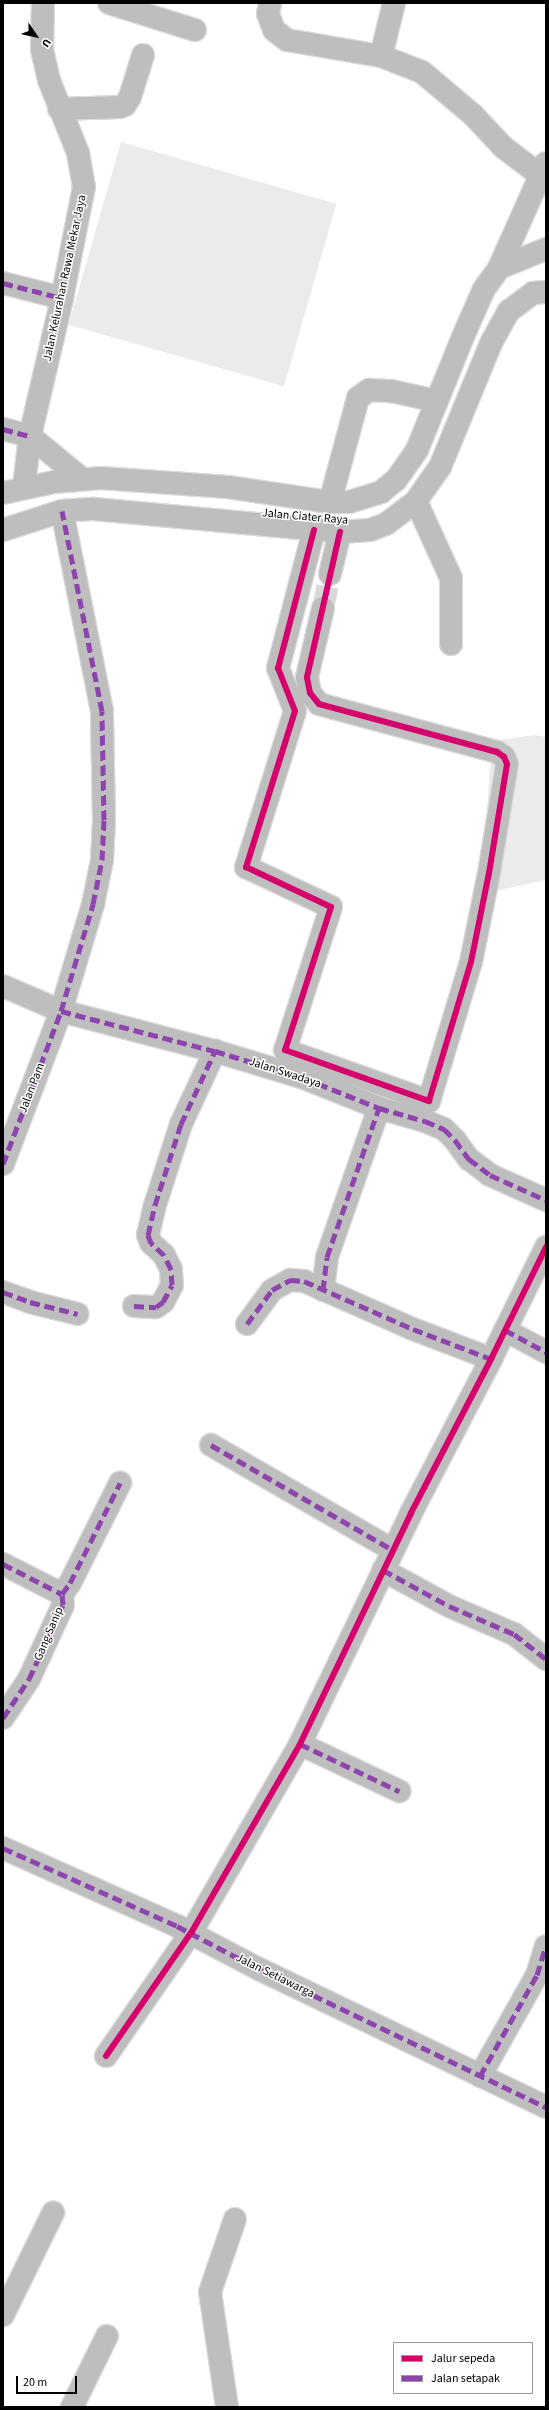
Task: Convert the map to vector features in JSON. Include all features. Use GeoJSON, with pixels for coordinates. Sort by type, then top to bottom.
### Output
{"type":"FeatureCollection","features":[{"type":"Feature","properties":{"kind":"street","name":"Jalan Kelurahan Rawa Mekar Jaya"},"geometry":{"type":"LineString","coordinates":[[24,486],[30,436],[62,298],[84,187],[78,153],[59,109],[42,50],[43,3]]}},
{"type":"Feature","properties":{"kind":"street"},"geometry":{"type":"LineString","coordinates":[[109,3],[195,30]]}},
{"type":"Feature","properties":{"kind":"street"},"geometry":{"type":"LineString","coordinates":[[270,3],[268,14],[274,30],[288,40],[381,56],[422,72],[473,115],[503,147],[543,179]]}},
{"type":"Feature","properties":{"kind":"street"},"geometry":{"type":"LineString","coordinates":[[381,56],[394,3]]}},
{"type":"Feature","properties":{"kind":"street"},"geometry":{"type":"LineString","coordinates":[[59,109],[120,107],[125,104],[130,97],[143,55]]}},
{"type":"Feature","properties":{"kind":"street","name":"Jalan Ciater Raya"},"geometry":{"type":"LineString","coordinates":[[3,493],[24,486],[82,479],[118,478],[228,488],[330,502],[349,502],[365,499],[381,492],[396,480],[417,450],[475,308],[499,268],[543,179]]}},
{"type":"Feature","properties":{"kind":"street"},"geometry":{"type":"LineString","coordinates":[[499,268],[546,249]]}},
{"type":"Feature","properties":{"kind":"street"},"geometry":{"type":"LineString","coordinates":[[3,284],[62,298]]}},
{"type":"Feature","properties":{"kind":"street","name":"Jalan Ciater Raya"},"geometry":{"type":"LineString","coordinates":[[3,530],[62,511],[124,511],[340,532],[370,530],[386,524],[416,501],[440,466],[491,342],[509,311],[534,294],[546,292]]}},
{"type":"Feature","properties":{"kind":"street"},"geometry":{"type":"LineString","coordinates":[[330,502],[358,398],[368,390],[391,391],[437,401]]}},
{"type":"Feature","properties":{"kind":"street"},"geometry":{"type":"LineString","coordinates":[[3,429],[30,436],[82,479]]}},
{"type":"Feature","properties":{"kind":"street"},"geometry":{"type":"LineString","coordinates":[[416,501],[451,578],[451,644]]}},
{"type":"Feature","properties":{"kind":"street","name":"Jalan Pam"},"geometry":{"type":"LineString","coordinates":[[3,1164],[61,1011],[93,904],[102,860],[104,820],[102,711],[62,511]]}},
{"type":"Feature","properties":{"kind":"street"},"geometry":{"type":"LineString","coordinates":[[314,530],[278,668],[295,710],[246,867],[330,907],[285,1050],[429,1101],[471,962],[490,873],[507,764],[504,757],[497,752],[319,704],[310,693],[307,677],[323,608]]}},
{"type":"Feature","properties":{"kind":"street"},"geometry":{"type":"LineString","coordinates":[[330,574],[340,532]]}},
{"type":"Feature","properties":{"kind":"street","name":"Jalan Swadaya"},"geometry":{"type":"LineString","coordinates":[[3,986],[61,1011],[215,1052],[304,1078],[378,1108],[444,1129],[455,1140],[468,1159],[490,1175],[546,1200]]}},
{"type":"Feature","properties":{"kind":"street"},"geometry":{"type":"LineString","coordinates":[[134,1306],[156,1307],[163,1302],[172,1285],[171,1269],[164,1255],[151,1243],[148,1236],[155,1205],[182,1124],[215,1052]]}},
{"type":"Feature","properties":{"kind":"street"},"geometry":{"type":"LineString","coordinates":[[323,1290],[327,1256],[378,1108]]}},
{"type":"Feature","properties":{"kind":"street"},"geometry":{"type":"LineString","coordinates":[[106,2056],[191,1933],[300,1744],[393,1550],[491,1359],[546,1247]]}},
{"type":"Feature","properties":{"kind":"street"},"geometry":{"type":"LineString","coordinates":[[248,1324],[265,1297],[283,1283],[295,1280],[304,1281],[413,1329],[491,1359]]}},
{"type":"Feature","properties":{"kind":"street"},"geometry":{"type":"LineString","coordinates":[[3,1292],[30,1302],[78,1314]]}},
{"type":"Feature","properties":{"kind":"street"},"geometry":{"type":"LineString","coordinates":[[505,1330],[546,1352]]}},
{"type":"Feature","properties":{"kind":"street"},"geometry":{"type":"LineString","coordinates":[[211,1445],[393,1550]]}},
{"type":"Feature","properties":{"kind":"street","name":"Gang Sanip"},"geometry":{"type":"LineString","coordinates":[[3,1718],[30,1679],[62,1605],[62,1594],[70,1583],[120,1483]]}},
{"type":"Feature","properties":{"kind":"street"},"geometry":{"type":"LineString","coordinates":[[3,1564],[62,1594]]}},
{"type":"Feature","properties":{"kind":"street"},"geometry":{"type":"LineString","coordinates":[[384,1570],[449,1606],[514,1634],[546,1659]]}},
{"type":"Feature","properties":{"kind":"street"},"geometry":{"type":"LineString","coordinates":[[300,1744],[399,1791]]}},
{"type":"Feature","properties":{"kind":"street","name":"Jalan Setiawarga"},"geometry":{"type":"LineString","coordinates":[[3,1848],[191,1933],[259,1970],[546,2107]]}},
{"type":"Feature","properties":{"kind":"street"},"geometry":{"type":"LineString","coordinates":[[480,2076],[536,1975],[546,1946]]}},
{"type":"Feature","properties":{"kind":"street"},"geometry":{"type":"LineString","coordinates":[[3,2315],[53,2213]]}},
{"type":"Feature","properties":{"kind":"street"},"geometry":{"type":"LineString","coordinates":[[227,2407],[210,2292],[235,2219]]}},
{"type":"Feature","properties":{"kind":"street"},"geometry":{"type":"LineString","coordinates":[[72,2407],[107,2336]]}},
{"type":"Feature","properties":{"kind":"shaded area"},"geometry":{"type":"Polygon","coordinates":[[[121,142],[336,204],[284,386],[69,325],[121,142]]]}},
{"type":"Feature","properties":{"kind":"shaded area"},"geometry":{"type":"Polygon","coordinates":[[[535,735],[546,737],[546,880],[481,894],[492,741],[535,735]]]}},
{"type":"Feature","properties":{"kind":"tunnel"},"geometry":{"type":"LineString","coordinates":[[323,608],[330,574]]}},
{"type":"Feature","properties":{"kind":"marked path"},"geometry":{"type":"LineString","coordinates":[[3,283],[62,298]]}},
{"type":"Feature","properties":{"kind":"marked path"},"geometry":{"type":"LineString","coordinates":[[3,429],[30,436]]}},
{"type":"Feature","properties":{"kind":"marked path"},"geometry":{"type":"LineString","coordinates":[[3,1164],[61,1011],[93,904],[102,860],[104,820],[102,711],[62,511]]}},
{"type":"Feature","properties":{"kind":"marked path"},"geometry":{"type":"LineString","coordinates":[[61,1011],[215,1051],[304,1078],[379,1108],[425,1121],[444,1129],[455,1140],[469,1159],[490,1175],[546,1200]]}},
{"type":"Feature","properties":{"kind":"marked path"},"geometry":{"type":"LineString","coordinates":[[134,1306],[156,1307],[163,1302],[172,1285],[171,1269],[164,1255],[151,1243],[148,1235],[155,1205],[181,1124],[215,1051]]}},
{"type":"Feature","properties":{"kind":"marked path"},"geometry":{"type":"LineString","coordinates":[[323,1290],[327,1257],[379,1108]]}},
{"type":"Feature","properties":{"kind":"marked path"},"geometry":{"type":"LineString","coordinates":[[247,1324],[272,1290],[290,1280],[304,1281],[413,1329],[491,1359]]}},
{"type":"Feature","properties":{"kind":"marked path"},"geometry":{"type":"LineString","coordinates":[[3,1292],[30,1302],[78,1314]]}},
{"type":"Feature","properties":{"kind":"marked path"},"geometry":{"type":"LineString","coordinates":[[505,1330],[546,1352]]}},
{"type":"Feature","properties":{"kind":"marked path"},"geometry":{"type":"LineString","coordinates":[[211,1445],[393,1550]]}},
{"type":"Feature","properties":{"kind":"marked path"},"geometry":{"type":"LineString","coordinates":[[3,1718],[29,1679],[63,1605],[62,1594],[70,1583],[120,1483]]}},
{"type":"Feature","properties":{"kind":"marked path"},"geometry":{"type":"LineString","coordinates":[[3,1564],[62,1594]]}},
{"type":"Feature","properties":{"kind":"marked path"},"geometry":{"type":"LineString","coordinates":[[383,1570],[449,1606],[514,1634],[546,1659]]}},
{"type":"Feature","properties":{"kind":"marked path"},"geometry":{"type":"LineString","coordinates":[[300,1744],[399,1791]]}},
{"type":"Feature","properties":{"kind":"marked path"},"geometry":{"type":"LineString","coordinates":[[3,1848],[177,1926],[259,1969],[546,2107]]}},
{"type":"Feature","properties":{"kind":"marked path"},"geometry":{"type":"LineString","coordinates":[[480,2076],[537,1975],[546,1946]]}},
{"type":"Feature","properties":{"kind":"cycle path"},"geometry":{"type":"LineString","coordinates":[[314,530],[278,668],[295,711],[246,867],[331,907],[285,1050],[429,1101],[471,962],[489,873],[507,764],[504,757],[497,752],[319,704],[310,693],[307,677],[340,532]]}},
{"type":"Feature","properties":{"kind":"cycle path"},"geometry":{"type":"LineString","coordinates":[[106,2056],[191,1933],[300,1744],[411,1513],[491,1359],[546,1247]]}}]}
